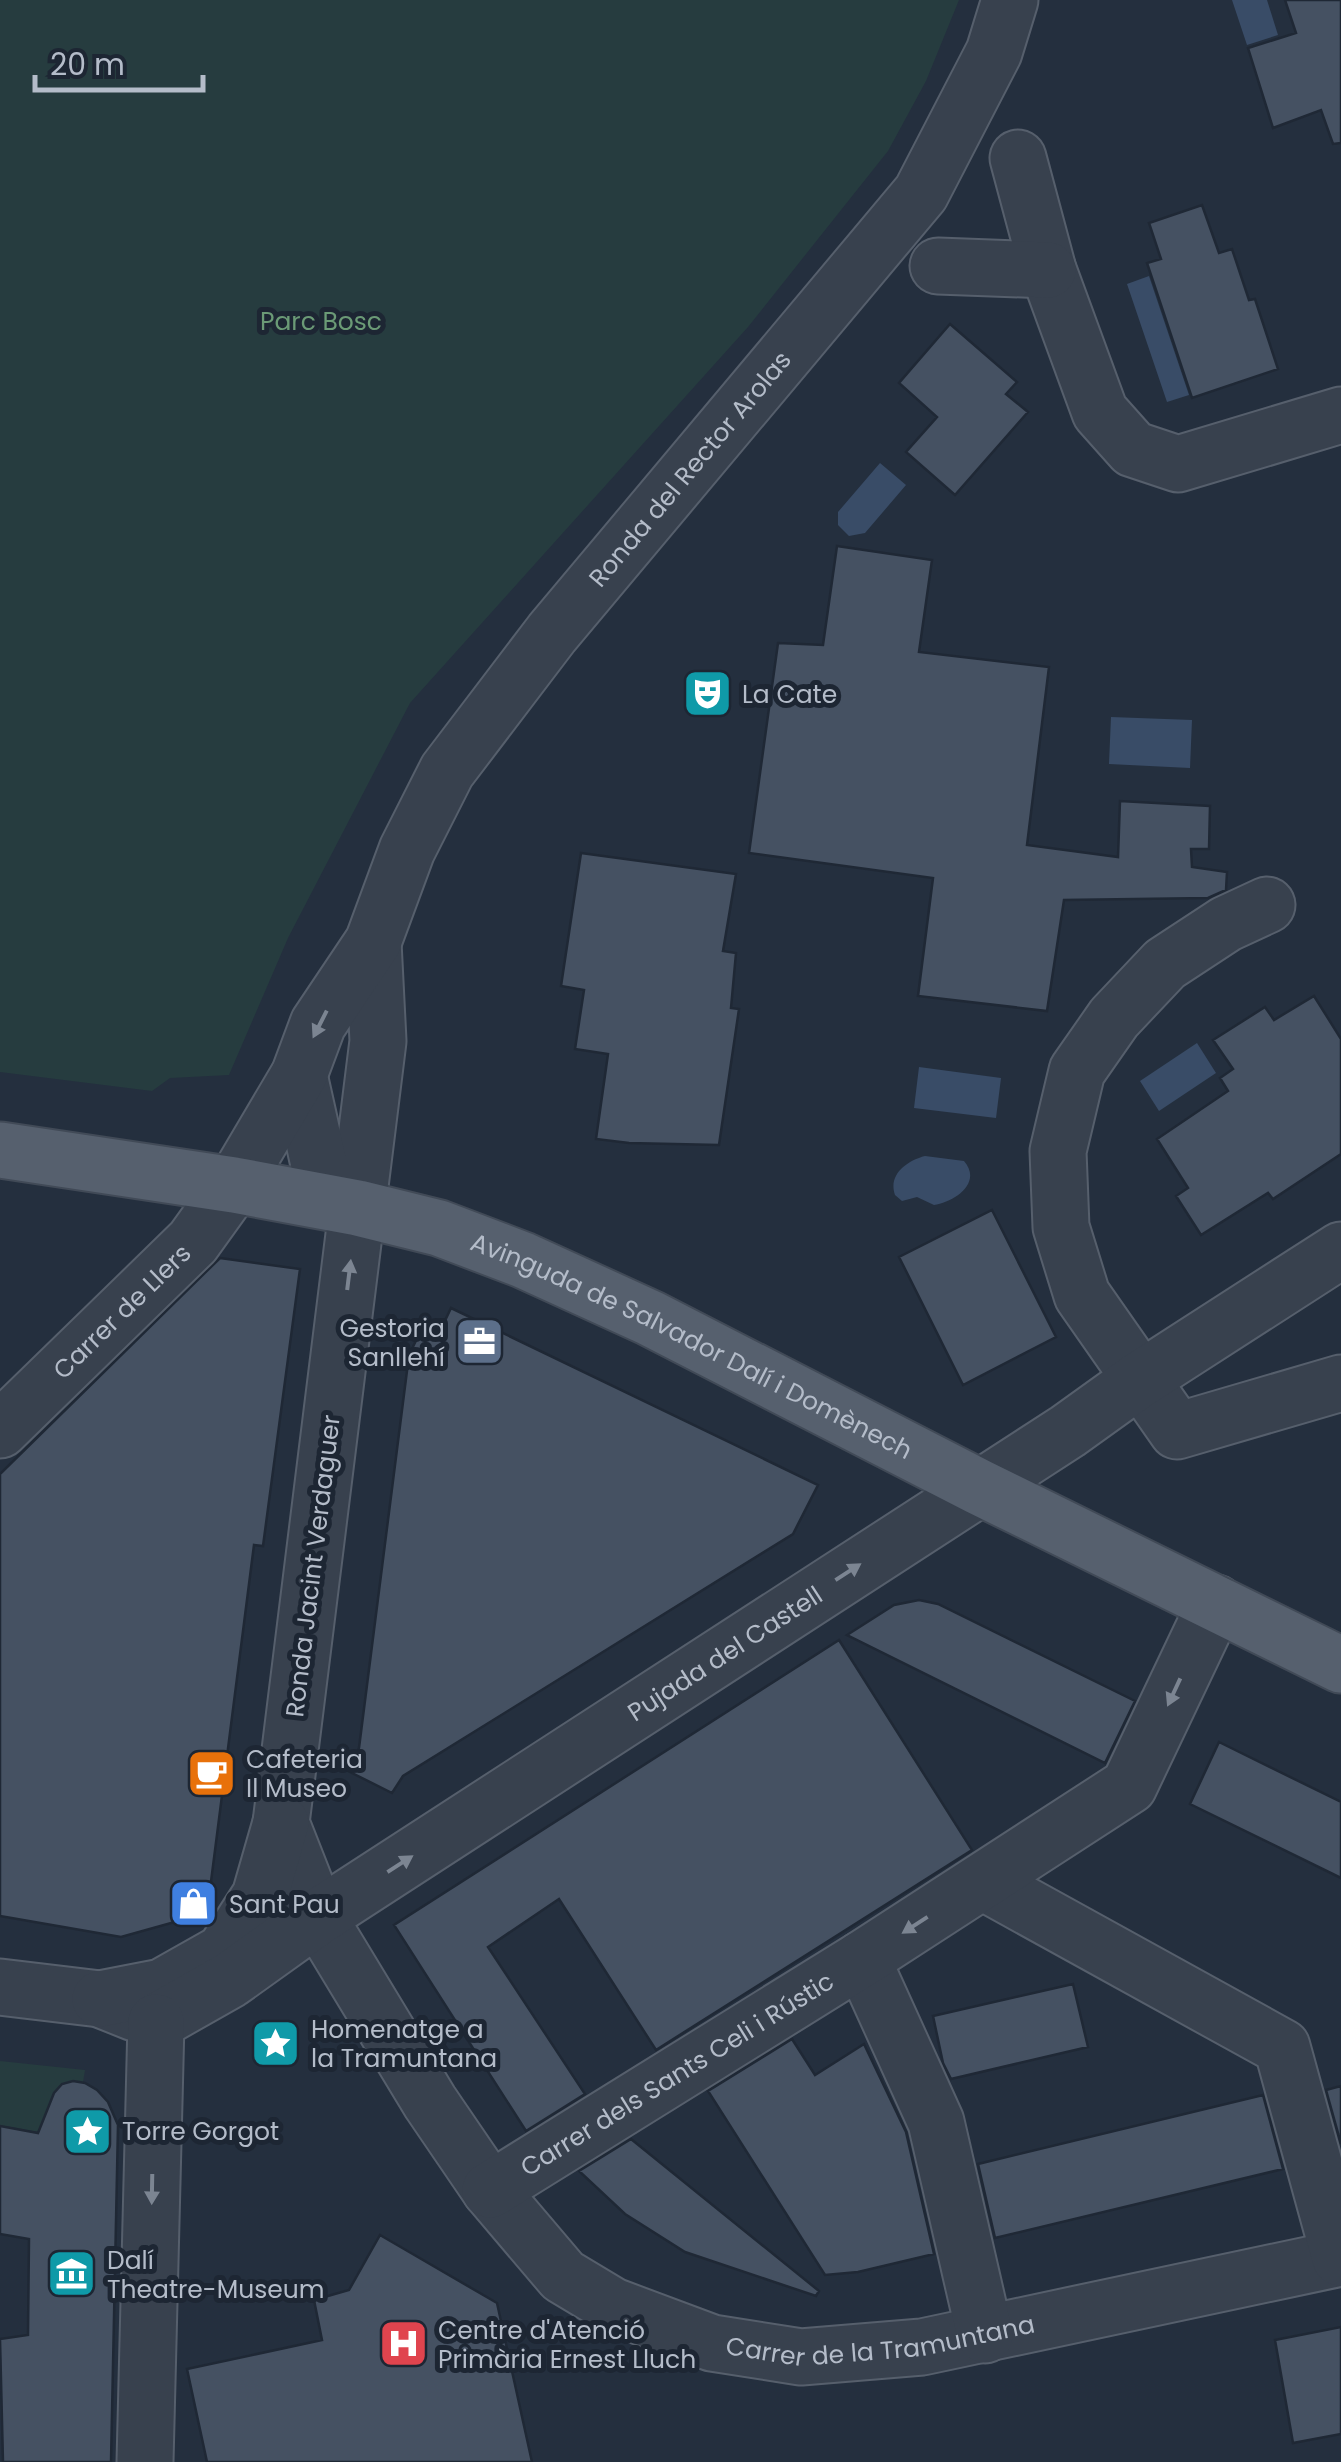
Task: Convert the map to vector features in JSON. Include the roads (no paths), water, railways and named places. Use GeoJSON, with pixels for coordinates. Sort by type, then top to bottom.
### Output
{"type":"FeatureCollection","features":[{"type":"Feature","properties":{"kind":"main road","name":"Avinguda de Salvador Dalí i Domènech"},"geometry":{"type":"LineString","coordinates":[[0,1150],[358,1208],[439,1228],[523,1260],[650,1318],[979,1487],[1341,1665]]}},
{"type":"Feature","properties":{"kind":"street","name":"Ronda del Rector Arolas"},"geometry":{"type":"LineString","coordinates":[[234,1185],[300,1075],[318,1024],[373,942],[406,850],[447,771],[552,633],[921,193],[994,52],[1010,0]]}},
{"type":"Feature","properties":{"kind":"street"},"geometry":{"type":"LineString","coordinates":[[1018,158],[1048,270],[1100,412],[1134,449],[1178,464],[1341,416]]}},
{"type":"Feature","properties":{"kind":"street"},"geometry":{"type":"LineString","coordinates":[[938,266],[1048,270]]}},
{"type":"Feature","properties":{"kind":"street"},"geometry":{"type":"LineString","coordinates":[[1267,905],[1226,924],[1165,964],[1114,1018],[1077,1071],[1058,1151],[1061,1227],[1082,1295],[1177,1432],[1341,1384]]}},
{"type":"Feature","properties":{"kind":"street","name":"Ronda del Rector Arolas"},"geometry":{"type":"LineString","coordinates":[[358,1208],[378,1041],[373,942]]}},
{"type":"Feature","properties":{"kind":"street"},"geometry":{"type":"LineString","coordinates":[[300,1075],[320,1169],[358,1208]]}},
{"type":"Feature","properties":{"kind":"street","name":"Carrer de Llers"},"geometry":{"type":"LineString","coordinates":[[0,1430],[193,1242],[234,1185]]}},
{"type":"Feature","properties":{"kind":"street","name":"Ronda Jacint Verdaguer"},"geometry":{"type":"LineString","coordinates":[[318,1917],[281,1823],[358,1208]]}},
{"type":"Feature","properties":{"kind":"street","name":"Pujada del Castell"},"geometry":{"type":"LineString","coordinates":[[156,2022],[230,1980],[318,1917],[1341,1250]]}},
{"type":"Feature","properties":{"kind":"street","name":"Carrer dels Sants Celi i Rústic"},"geometry":{"type":"LineString","coordinates":[[490,2190],[862,1959],[1129,1786],[1216,1604]]}},
{"type":"Feature","properties":{"kind":"street"},"geometry":{"type":"LineString","coordinates":[[100,1999],[162,1987],[224,1952],[260,1896],[281,1823]]}},
{"type":"Feature","properties":{"kind":"street"},"geometry":{"type":"LineString","coordinates":[[983,1882],[1282,2047],[1341,2258]]}},
{"type":"Feature","properties":{"kind":"street","name":"Carrer de la Tramuntana"},"geometry":{"type":"LineString","coordinates":[[318,1917],[430,2102],[490,2190],[563,2276],[613,2306],[712,2343],[801,2357],[922,2347],[1341,2258]]}},
{"type":"Feature","properties":{"kind":"street","name":"Carrer dels Sants Celi i Rústic"},"geometry":{"type":"LineString","coordinates":[[862,1959],[936,2122],[985,2334]]}},
{"type":"Feature","properties":{"kind":"street"},"geometry":{"type":"LineString","coordinates":[[0,1988],[100,1999],[156,2022],[145,2462]]}},
{"type":"Feature","properties":{"kind":"water"},"geometry":{"type":"Polygon","coordinates":[[[1232,0],[1267,0],[1278,35],[1247,45],[1232,0]]]}},
{"type":"Feature","properties":{"kind":"water"},"geometry":{"type":"Polygon","coordinates":[[[1149,276],[1189,395],[1167,402],[1127,284],[1149,276]]]}},
{"type":"Feature","properties":{"kind":"water"},"geometry":{"type":"Polygon","coordinates":[[[880,463],[906,485],[865,533],[849,536],[838,525],[838,512],[880,463]]]}},
{"type":"Feature","properties":{"kind":"water"},"geometry":{"type":"Polygon","coordinates":[[[1111,717],[1192,720],[1190,768],[1109,764],[1111,717]]]}},
{"type":"Feature","properties":{"kind":"water"},"geometry":{"type":"Polygon","coordinates":[[[1197,1043],[1216,1073],[1159,1111],[1140,1081],[1197,1043]]]}},
{"type":"Feature","properties":{"kind":"water"},"geometry":{"type":"Polygon","coordinates":[[[919,1067],[1001,1078],[996,1118],[914,1108],[919,1067]]]}},
{"type":"Feature","properties":{"kind":"water"},"geometry":{"type":"Polygon","coordinates":[[[925,1156],[964,1161],[970,1177],[964,1190],[934,1205],[917,1197],[902,1201],[895,1195],[896,1175],[911,1161],[925,1156]]]}},
{"type":"Feature","properties":{"kind":"place","name":"La Cate"},"geometry":{"type":"Point","coordinates":[707,694]}},
{"type":"Feature","properties":{"kind":"place","name":"Gestoria Sanllehí"},"geometry":{"type":"Point","coordinates":[480,1342]}},
{"type":"Feature","properties":{"kind":"place","name":"Cafeteria Il Museo"},"geometry":{"type":"Point","coordinates":[211,1773]}},
{"type":"Feature","properties":{"kind":"place","name":"Sant Pau"},"geometry":{"type":"Point","coordinates":[194,1904]}},
{"type":"Feature","properties":{"kind":"place","name":"Homenatge a la Tramuntana"},"geometry":{"type":"Point","coordinates":[276,2043]}},
{"type":"Feature","properties":{"kind":"place","name":"Torre Gorgot"},"geometry":{"type":"Point","coordinates":[87,2131]}},
{"type":"Feature","properties":{"kind":"place","name":"Dalí Theatre-Museum"},"geometry":{"type":"Point","coordinates":[72,2274]}},
{"type":"Feature","properties":{"kind":"place","name":"Centre d'Atenció Primària Ernest Lluch"},"geometry":{"type":"Point","coordinates":[403,2344]}},
{"type":"Feature","properties":{"kind":"park label","name":"Parc Bosc"},"geometry":{"type":"Point","coordinates":[321,321]}}]}
